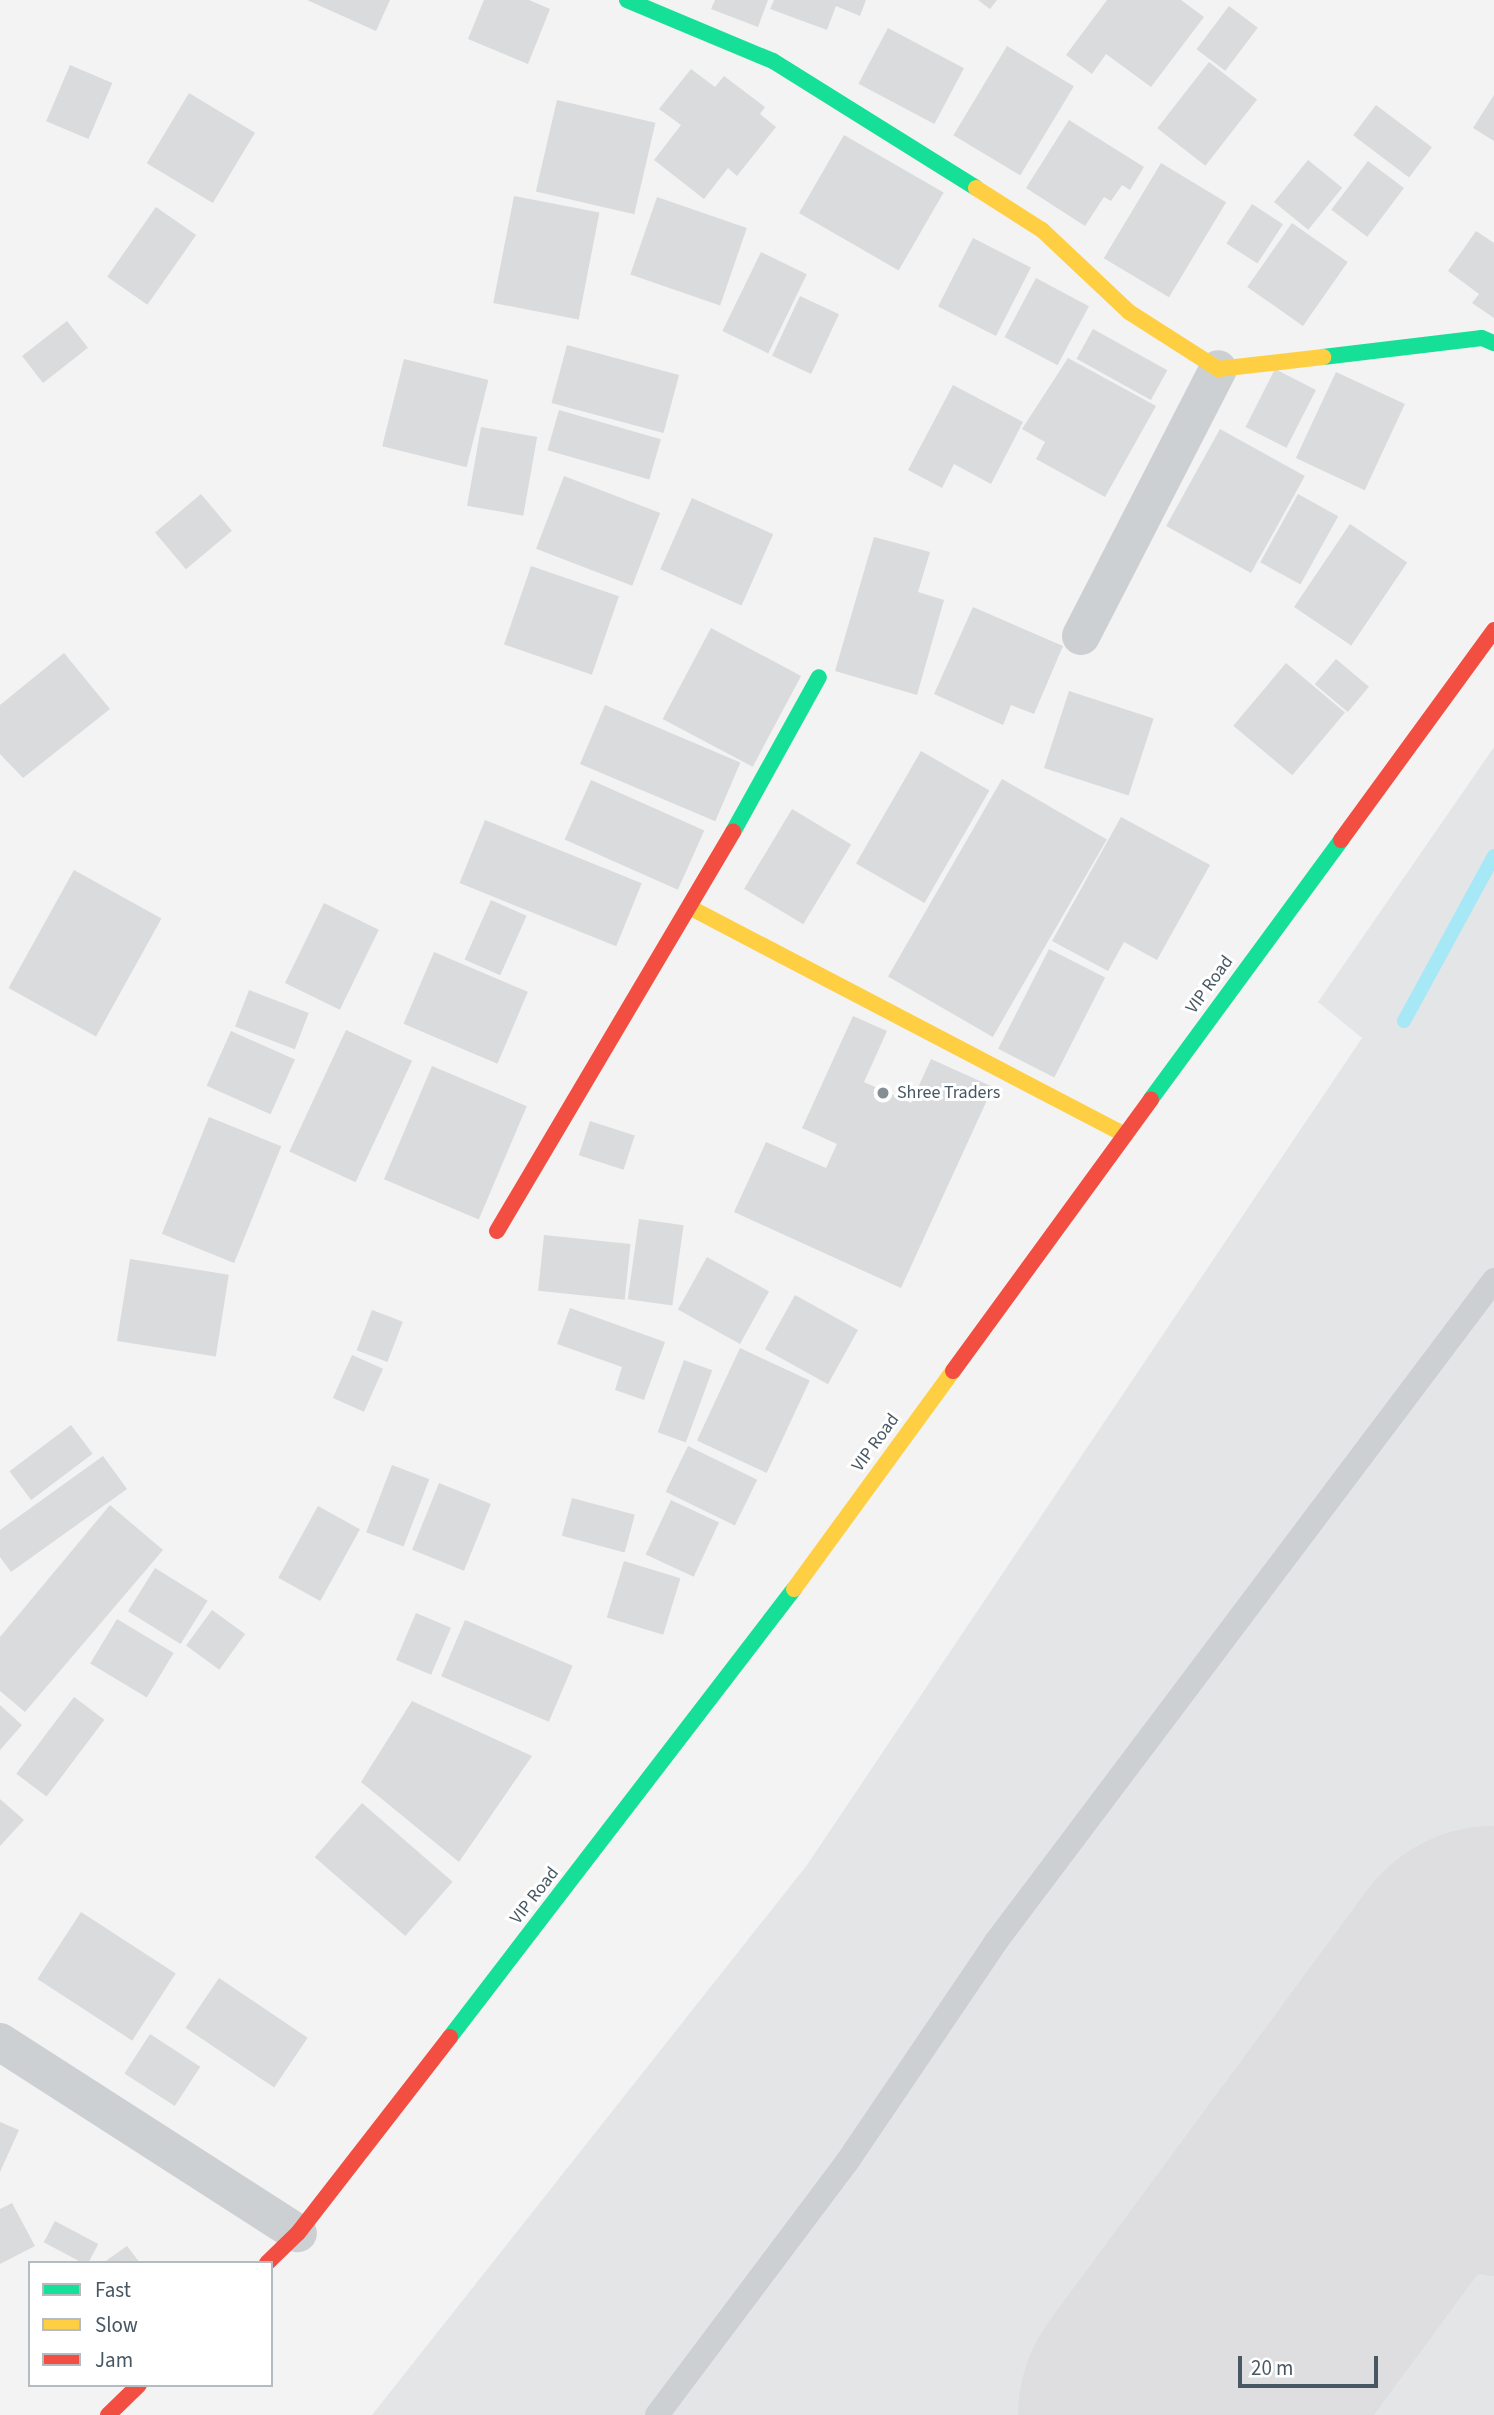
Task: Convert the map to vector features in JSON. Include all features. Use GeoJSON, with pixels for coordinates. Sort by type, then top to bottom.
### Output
{"type":"FeatureCollection","features":[{"type":"Feature","properties":{"kind":"main road"},"geometry":{"type":"LineString","coordinates":[[627,0],[774,61],[1042,230],[1129,312],[1218,369],[1482,338],[1494,343]]}},
{"type":"Feature","properties":{"kind":"main road","name":"VIP Road"},"geometry":{"type":"LineString","coordinates":[[269,2261],[298,2233],[721,1689],[1494,629]]}},
{"type":"Feature","properties":{"kind":"main road"},"geometry":{"type":"LineString","coordinates":[[497,1231],[691,908],[820,677]]}},
{"type":"Feature","properties":{"kind":"main road"},"geometry":{"type":"LineString","coordinates":[[691,908],[1125,1135]]}},
{"type":"Feature","properties":{"kind":"main road"},"geometry":{"type":"LineString","coordinates":[[108,2415],[137,2387]]}},
{"type":"Feature","properties":{"kind":"street"},"geometry":{"type":"LineString","coordinates":[[1081,636],[1218,369]]}},
{"type":"Feature","properties":{"kind":"street"},"geometry":{"type":"LineString","coordinates":[[0,2042],[298,2233]]}},
{"type":"Feature","properties":{"kind":"lane"},"geometry":{"type":"LineString","coordinates":[[657,2415],[847,2162],[995,1943],[1494,1280]]}},
{"type":"Feature","properties":{"kind":"shaded area"},"geometry":{"type":"Polygon","coordinates":[[[1494,747],[1494,2415],[372,2415],[807,1865],[1362,1038],[1318,1002],[1494,747]]]}},
{"type":"Feature","properties":{"kind":"building"},"geometry":{"type":"Polygon","coordinates":[[[307,0],[390,0],[376,31],[307,0]]]}},
{"type":"Feature","properties":{"kind":"building"},"geometry":{"type":"Polygon","coordinates":[[[484,0],[529,0],[550,9],[528,64],[468,39],[484,0]]]}},
{"type":"Feature","properties":{"kind":"building"},"geometry":{"type":"Polygon","coordinates":[[[715,0],[768,0],[758,27],[711,9],[715,0]]]}},
{"type":"Feature","properties":{"kind":"building"},"geometry":{"type":"Polygon","coordinates":[[[774,0],[866,0],[860,16],[836,6],[827,30],[770,9],[774,0]]]}},
{"type":"Feature","properties":{"kind":"building"},"geometry":{"type":"Polygon","coordinates":[[[978,0],[997,0],[990,9],[978,0]]]}},
{"type":"Feature","properties":{"kind":"building"},"geometry":{"type":"Polygon","coordinates":[[[1107,0],[1181,0],[1204,17],[1151,87],[1106,54],[1092,74],[1066,55],[1107,0]]]}},
{"type":"Feature","properties":{"kind":"building"},"geometry":{"type":"Polygon","coordinates":[[[1229,6],[1258,28],[1225,71],[1197,49],[1229,6]]]}},
{"type":"Feature","properties":{"kind":"building"},"geometry":{"type":"Polygon","coordinates":[[[888,28],[964,68],[934,124],[858,84],[888,28]]]}},
{"type":"Feature","properties":{"kind":"building"},"geometry":{"type":"Polygon","coordinates":[[[1007,46],[1074,86],[1020,175],[953,135],[1007,46]]]}},
{"type":"Feature","properties":{"kind":"building"},"geometry":{"type":"Polygon","coordinates":[[[1209,62],[1257,100],[1205,166],[1157,128],[1209,62]]]}},
{"type":"Feature","properties":{"kind":"building"},"geometry":{"type":"Polygon","coordinates":[[[70,65],[112,83],[89,139],[46,121],[70,65]]]}},
{"type":"Feature","properties":{"kind":"building"},"geometry":{"type":"Polygon","coordinates":[[[691,69],[715,87],[724,76],[765,107],[760,114],[776,127],[737,176],[728,168],[704,199],[654,160],[681,125],[659,109],[691,69]]]}},
{"type":"Feature","properties":{"kind":"building"},"geometry":{"type":"Polygon","coordinates":[[[189,93],[255,133],[213,203],[147,163],[189,93]]]}},
{"type":"Feature","properties":{"kind":"building"},"geometry":{"type":"Polygon","coordinates":[[[1494,95],[1494,141],[1473,128],[1494,95]]]}},
{"type":"Feature","properties":{"kind":"building"},"geometry":{"type":"Polygon","coordinates":[[[557,100],[655,123],[634,214],[536,192],[557,100]]]}},
{"type":"Feature","properties":{"kind":"building"},"geometry":{"type":"Polygon","coordinates":[[[1376,105],[1432,147],[1409,177],[1353,135],[1376,105]]]}},
{"type":"Feature","properties":{"kind":"building"},"geometry":{"type":"Polygon","coordinates":[[[1069,120],[1144,167],[1130,190],[1122,185],[1111,201],[1104,197],[1085,226],[1026,188],[1069,120]]]}},
{"type":"Feature","properties":{"kind":"building"},"geometry":{"type":"Polygon","coordinates":[[[844,135],[944,192],[899,270],[799,213],[844,135]]]}},
{"type":"Feature","properties":{"kind":"building"},"geometry":{"type":"Polygon","coordinates":[[[1308,160],[1342,188],[1308,230],[1274,202],[1308,160]]]}},
{"type":"Feature","properties":{"kind":"building"},"geometry":{"type":"Polygon","coordinates":[[[1368,161],[1404,188],[1367,237],[1331,210],[1368,161]]]}},
{"type":"Feature","properties":{"kind":"building"},"geometry":{"type":"Polygon","coordinates":[[[1161,163],[1226,202],[1169,297],[1104,258],[1161,163]]]}},
{"type":"Feature","properties":{"kind":"building"},"geometry":{"type":"Polygon","coordinates":[[[514,196],[599,213],[579,320],[493,303],[514,196]]]}},
{"type":"Feature","properties":{"kind":"building"},"geometry":{"type":"Polygon","coordinates":[[[657,197],[747,228],[720,305],[630,275],[657,197]]]}},
{"type":"Feature","properties":{"kind":"building"},"geometry":{"type":"Polygon","coordinates":[[[1252,204],[1283,224],[1257,264],[1226,243],[1252,204]]]}},
{"type":"Feature","properties":{"kind":"building"},"geometry":{"type":"Polygon","coordinates":[[[156,207],[196,235],[147,305],[107,277],[156,207]]]}},
{"type":"Feature","properties":{"kind":"building"},"geometry":{"type":"Polygon","coordinates":[[[1292,223],[1348,262],[1303,326],[1247,287],[1292,223]]]}},
{"type":"Feature","properties":{"kind":"building"},"geometry":{"type":"Polygon","coordinates":[[[1476,231],[1494,243],[1494,318],[1472,303],[1479,294],[1448,271],[1476,231]]]}},
{"type":"Feature","properties":{"kind":"building"},"geometry":{"type":"Polygon","coordinates":[[[973,238],[1031,268],[996,336],[938,307],[973,238]]]}},
{"type":"Feature","properties":{"kind":"building"},"geometry":{"type":"Polygon","coordinates":[[[761,252],[807,274],[768,353],[722,331],[761,252]]]}},
{"type":"Feature","properties":{"kind":"building"},"geometry":{"type":"Polygon","coordinates":[[[1036,278],[1089,306],[1058,365],[1005,337],[1036,278]]]}},
{"type":"Feature","properties":{"kind":"building"},"geometry":{"type":"Polygon","coordinates":[[[800,296],[839,314],[811,374],[772,356],[800,296]]]}},
{"type":"Feature","properties":{"kind":"building"},"geometry":{"type":"Polygon","coordinates":[[[67,321],[88,348],[43,383],[22,356],[67,321]]]}},
{"type":"Feature","properties":{"kind":"building"},"geometry":{"type":"Polygon","coordinates":[[[1093,329],[1167,370],[1151,400],[1077,359],[1093,329]]]}},
{"type":"Feature","properties":{"kind":"building"},"geometry":{"type":"Polygon","coordinates":[[[567,345],[679,375],[664,433],[551,403],[567,345]]]}},
{"type":"Feature","properties":{"kind":"building"},"geometry":{"type":"Polygon","coordinates":[[[1068,358],[1156,406],[1105,497],[1036,459],[1045,442],[1022,429],[1068,358]]]}},
{"type":"Feature","properties":{"kind":"building"},"geometry":{"type":"Polygon","coordinates":[[[404,359],[488,380],[467,467],[382,446],[404,359]]]}},
{"type":"Feature","properties":{"kind":"building"},"geometry":{"type":"Polygon","coordinates":[[[1275,369],[1316,390],[1286,448],[1245,427],[1275,369]]]}},
{"type":"Feature","properties":{"kind":"building"},"geometry":{"type":"Polygon","coordinates":[[[1336,372],[1405,404],[1365,490],[1296,458],[1336,372]]]}},
{"type":"Feature","properties":{"kind":"building"},"geometry":{"type":"Polygon","coordinates":[[[953,385],[1023,422],[991,484],[954,464],[942,488],[908,470],[953,385]]]}},
{"type":"Feature","properties":{"kind":"building"},"geometry":{"type":"Polygon","coordinates":[[[559,410],[661,439],[649,480],[547,450],[559,410]]]}},
{"type":"Feature","properties":{"kind":"building"},"geometry":{"type":"Polygon","coordinates":[[[481,427],[537,437],[523,516],[467,506],[481,427]]]}},
{"type":"Feature","properties":{"kind":"building"},"geometry":{"type":"Polygon","coordinates":[[[1220,429],[1305,476],[1251,573],[1166,526],[1220,429]]]}},
{"type":"Feature","properties":{"kind":"building"},"geometry":{"type":"Polygon","coordinates":[[[564,476],[660,513],[632,586],[536,549],[564,476]]]}},
{"type":"Feature","properties":{"kind":"building"},"geometry":{"type":"Polygon","coordinates":[[[201,494],[232,531],[186,569],[155,533],[201,494]]]}},
{"type":"Feature","properties":{"kind":"building"},"geometry":{"type":"Polygon","coordinates":[[[1298,494],[1338,516],[1300,585],[1260,562],[1298,494]]]}},
{"type":"Feature","properties":{"kind":"building"},"geometry":{"type":"Polygon","coordinates":[[[692,498],[773,534],[742,605],[660,569],[692,498]]]}},
{"type":"Feature","properties":{"kind":"building"},"geometry":{"type":"Polygon","coordinates":[[[1350,524],[1407,563],[1351,645],[1294,607],[1350,524]]]}},
{"type":"Feature","properties":{"kind":"building"},"geometry":{"type":"Polygon","coordinates":[[[874,537],[930,552],[918,592],[944,600],[917,695],[835,671],[874,537]]]}},
{"type":"Feature","properties":{"kind":"building"},"geometry":{"type":"Polygon","coordinates":[[[531,566],[619,596],[592,675],[504,644],[531,566]]]}},
{"type":"Feature","properties":{"kind":"building"},"geometry":{"type":"Polygon","coordinates":[[[973,607],[1063,646],[1034,714],[1011,705],[1003,725],[934,694],[973,607]]]}},
{"type":"Feature","properties":{"kind":"building"},"geometry":{"type":"Polygon","coordinates":[[[711,628],[801,676],[753,767],[663,719],[711,628]]]}},
{"type":"Feature","properties":{"kind":"building"},"geometry":{"type":"Polygon","coordinates":[[[64,653],[110,709],[23,778],[0,754],[0,705],[64,653]]]}},
{"type":"Feature","properties":{"kind":"building"},"geometry":{"type":"Polygon","coordinates":[[[1336,659],[1369,687],[1348,712],[1315,684],[1336,659]]]}},
{"type":"Feature","properties":{"kind":"building"},"geometry":{"type":"Polygon","coordinates":[[[1286,663],[1345,712],[1292,775],[1233,726],[1286,663]]]}},
{"type":"Feature","properties":{"kind":"building"},"geometry":{"type":"Polygon","coordinates":[[[1069,691],[1154,719],[1129,796],[1044,768],[1069,691]]]}},
{"type":"Feature","properties":{"kind":"building"},"geometry":{"type":"Polygon","coordinates":[[[605,705],[740,762],[715,821],[580,764],[605,705]]]}},
{"type":"Feature","properties":{"kind":"building"},"geometry":{"type":"Polygon","coordinates":[[[921,751],[989,790],[924,903],[856,864],[921,751]]]}},
{"type":"Feature","properties":{"kind":"building"},"geometry":{"type":"Polygon","coordinates":[[[1002,779],[1107,840],[993,1037],[888,976],[1002,779]]]}},
{"type":"Feature","properties":{"kind":"building"},"geometry":{"type":"Polygon","coordinates":[[[591,780],[704,830],[678,890],[565,839],[591,780]]]}},
{"type":"Feature","properties":{"kind":"building"},"geometry":{"type":"Polygon","coordinates":[[[792,809],[851,845],[803,924],[744,889],[792,809]]]}},
{"type":"Feature","properties":{"kind":"building"},"geometry":{"type":"Polygon","coordinates":[[[1121,817],[1210,865],[1157,960],[1124,942],[1108,971],[1052,941],[1121,817]]]}},
{"type":"Feature","properties":{"kind":"building"},"geometry":{"type":"Polygon","coordinates":[[[485,820],[642,883],[616,946],[460,883],[485,820]]]}},
{"type":"Feature","properties":{"kind":"building"},"geometry":{"type":"Polygon","coordinates":[[[74,870],[161,918],[96,1037],[9,988],[74,870]]]}},
{"type":"Feature","properties":{"kind":"building"},"geometry":{"type":"Polygon","coordinates":[[[491,900],[527,916],[500,975],[465,959],[491,900]]]}},
{"type":"Feature","properties":{"kind":"building"},"geometry":{"type":"Polygon","coordinates":[[[324,903],[379,930],[340,1010],[285,983],[324,903]]]}},
{"type":"Feature","properties":{"kind":"building"},"geometry":{"type":"Polygon","coordinates":[[[1049,949],[1105,978],[1054,1077],[998,1049],[1049,949]]]}},
{"type":"Feature","properties":{"kind":"building"},"geometry":{"type":"Polygon","coordinates":[[[434,952],[528,992],[497,1064],[404,1024],[434,952]]]}},
{"type":"Feature","properties":{"kind":"building"},"geometry":{"type":"Polygon","coordinates":[[[249,990],[309,1013],[295,1049],[235,1026],[249,990]]]}},
{"type":"Feature","properties":{"kind":"building"},"geometry":{"type":"Polygon","coordinates":[[[853,1016],[887,1031],[864,1082],[911,1103],[931,1059],[993,1087],[901,1288],[734,1212],[766,1142],[826,1168],[837,1144],[802,1128],[853,1016]]]}},
{"type":"Feature","properties":{"kind":"building"},"geometry":{"type":"Polygon","coordinates":[[[346,1030],[412,1061],[356,1182],[289,1151],[346,1030]]]}},
{"type":"Feature","properties":{"kind":"building"},"geometry":{"type":"Polygon","coordinates":[[[231,1031],[295,1059],[271,1114],[207,1086],[231,1031]]]}},
{"type":"Feature","properties":{"kind":"building"},"geometry":{"type":"Polygon","coordinates":[[[432,1066],[527,1106],[479,1219],[384,1179],[432,1066]]]}},
{"type":"Feature","properties":{"kind":"building"},"geometry":{"type":"Polygon","coordinates":[[[209,1117],[281,1146],[234,1263],[162,1234],[209,1117]]]}},
{"type":"Feature","properties":{"kind":"building"},"geometry":{"type":"Polygon","coordinates":[[[590,1121],[635,1136],[624,1170],[579,1155],[590,1121]]]}},
{"type":"Feature","properties":{"kind":"building"},"geometry":{"type":"Polygon","coordinates":[[[639,1219],[684,1225],[672,1305],[628,1299],[639,1219]]]}},
{"type":"Feature","properties":{"kind":"building"},"geometry":{"type":"Polygon","coordinates":[[[544,1235],[631,1244],[625,1300],[538,1291],[544,1235]]]}},
{"type":"Feature","properties":{"kind":"building"},"geometry":{"type":"Polygon","coordinates":[[[707,1257],[769,1291],[740,1344],[678,1309],[707,1257]]]}},
{"type":"Feature","properties":{"kind":"building"},"geometry":{"type":"Polygon","coordinates":[[[130,1259],[229,1275],[216,1357],[117,1341],[130,1259]]]}},
{"type":"Feature","properties":{"kind":"building"},"geometry":{"type":"Polygon","coordinates":[[[795,1295],[858,1330],[828,1384],[765,1349],[795,1295]]]}},
{"type":"Feature","properties":{"kind":"building"},"geometry":{"type":"Polygon","coordinates":[[[570,1308],[665,1342],[644,1400],[615,1390],[622,1367],[557,1344],[570,1308]]]}},
{"type":"Feature","properties":{"kind":"building"},"geometry":{"type":"Polygon","coordinates":[[[372,1310],[403,1322],[387,1362],[357,1350],[372,1310]]]}},
{"type":"Feature","properties":{"kind":"building"},"geometry":{"type":"Polygon","coordinates":[[[740,1348],[810,1381],[767,1473],[697,1440],[740,1348]]]}},
{"type":"Feature","properties":{"kind":"building"},"geometry":{"type":"Polygon","coordinates":[[[352,1355],[383,1369],[364,1412],[333,1398],[352,1355]]]}},
{"type":"Feature","properties":{"kind":"building"},"geometry":{"type":"Polygon","coordinates":[[[684,1360],[712,1370],[686,1443],[658,1432],[684,1360]]]}},
{"type":"Feature","properties":{"kind":"building"},"geometry":{"type":"Polygon","coordinates":[[[71,1425],[93,1454],[31,1500],[10,1471],[71,1425]]]}},
{"type":"Feature","properties":{"kind":"building"},"geometry":{"type":"Polygon","coordinates":[[[688,1446],[757,1480],[735,1526],[666,1492],[688,1446]]]}},
{"type":"Feature","properties":{"kind":"building"},"geometry":{"type":"Polygon","coordinates":[[[103,1456],[127,1489],[11,1572],[0,1557],[0,1530],[103,1456]]]}},
{"type":"Feature","properties":{"kind":"building"},"geometry":{"type":"Polygon","coordinates":[[[392,1465],[429,1479],[404,1547],[366,1532],[392,1465]]]}},
{"type":"Feature","properties":{"kind":"building"},"geometry":{"type":"Polygon","coordinates":[[[439,1483],[491,1504],[464,1571],[412,1550],[439,1483]]]}},
{"type":"Feature","properties":{"kind":"building"},"geometry":{"type":"Polygon","coordinates":[[[572,1498],[635,1515],[625,1552],[562,1536],[572,1498]]]}},
{"type":"Feature","properties":{"kind":"building"},"geometry":{"type":"Polygon","coordinates":[[[671,1500],[719,1522],[694,1577],[646,1554],[671,1500]]]}},
{"type":"Feature","properties":{"kind":"building"},"geometry":{"type":"Polygon","coordinates":[[[110,1505],[163,1550],[25,1712],[0,1691],[0,1637],[110,1505]]]}},
{"type":"Feature","properties":{"kind":"building"},"geometry":{"type":"Polygon","coordinates":[[[318,1506],[360,1529],[320,1601],[278,1578],[318,1506]]]}},
{"type":"Feature","properties":{"kind":"building"},"geometry":{"type":"Polygon","coordinates":[[[624,1561],[680,1578],[663,1635],[607,1617],[624,1561]]]}},
{"type":"Feature","properties":{"kind":"building"},"geometry":{"type":"Polygon","coordinates":[[[155,1568],[208,1601],[181,1644],[128,1611],[155,1568]]]}},
{"type":"Feature","properties":{"kind":"building"},"geometry":{"type":"Polygon","coordinates":[[[212,1610],[245,1634],[219,1670],[186,1646],[212,1610]]]}},
{"type":"Feature","properties":{"kind":"building"},"geometry":{"type":"Polygon","coordinates":[[[416,1613],[451,1628],[431,1675],[396,1660],[416,1613]]]}},
{"type":"Feature","properties":{"kind":"building"},"geometry":{"type":"Polygon","coordinates":[[[117,1619],[174,1653],[147,1698],[90,1664],[117,1619]]]}},
{"type":"Feature","properties":{"kind":"building"},"geometry":{"type":"Polygon","coordinates":[[[465,1620],[573,1666],[549,1722],[441,1676],[465,1620]]]}},
{"type":"Feature","properties":{"kind":"building"},"geometry":{"type":"Polygon","coordinates":[[[74,1697],[104,1720],[47,1797],[16,1774],[74,1697]]]}},
{"type":"Feature","properties":{"kind":"building"},"geometry":{"type":"Polygon","coordinates":[[[412,1701],[532,1756],[459,1862],[361,1782],[412,1701]]]}},
{"type":"Feature","properties":{"kind":"building"},"geometry":{"type":"Polygon","coordinates":[[[0,1705],[22,1725],[0,1750],[0,1705]]]}},
{"type":"Feature","properties":{"kind":"building"},"geometry":{"type":"Polygon","coordinates":[[[0,1799],[24,1820],[0,1846],[0,1799]]]}},
{"type":"Feature","properties":{"kind":"building"},"geometry":{"type":"Polygon","coordinates":[[[362,1803],[453,1882],[405,1936],[315,1857],[362,1803]]]}},
{"type":"Feature","properties":{"kind":"building"},"geometry":{"type":"Polygon","coordinates":[[[81,1912],[176,1974],[132,2041],[37,1979],[81,1912]]]}},
{"type":"Feature","properties":{"kind":"building"},"geometry":{"type":"Polygon","coordinates":[[[219,1978],[308,2038],[274,2088],[185,2028],[219,1978]]]}},
{"type":"Feature","properties":{"kind":"building"},"geometry":{"type":"Polygon","coordinates":[[[150,2034],[200,2067],[175,2106],[124,2073],[150,2034]]]}},
{"type":"Feature","properties":{"kind":"building"},"geometry":{"type":"Polygon","coordinates":[[[0,2122],[19,2130],[0,2172],[0,2122]]]}},
{"type":"Feature","properties":{"kind":"building"},"geometry":{"type":"Polygon","coordinates":[[[12,2203],[35,2246],[0,2264],[0,2209],[12,2203]]]}},
{"type":"Feature","properties":{"kind":"building"},"geometry":{"type":"Polygon","coordinates":[[[55,2221],[98,2244],[89,2261],[79,2261],[44,2242],[55,2221]]]}},
{"type":"Feature","properties":{"kind":"building"},"geometry":{"type":"Polygon","coordinates":[[[127,2246],[138,2261],[106,2261],[127,2246]]]}},
{"type":"Feature","properties":{"kind":"waterway"},"geometry":{"type":"LineString","coordinates":[[1404,1021],[1494,856]]}},
{"type":"Feature","properties":{"kind":"taxiway"},"geometry":{"type":"LineString","coordinates":[[1387,2129],[1494,2213]]}},
{"type":"Feature","properties":{"kind":"runway"},"geometry":{"type":"LineString","coordinates":[[1176,2415],[1494,1984]]}},
{"type":"Feature","properties":{"kind":"traffic: fast"},"geometry":{"type":"LineString","coordinates":[[627,0],[773,61],[976,188]]}},
{"type":"Feature","properties":{"kind":"traffic: fast"},"geometry":{"type":"LineString","coordinates":[[1323,357],[1482,338],[1494,343]]}},
{"type":"Feature","properties":{"kind":"traffic: fast"},"geometry":{"type":"LineString","coordinates":[[733,832],[819,677]]}},
{"type":"Feature","properties":{"kind":"traffic: fast"},"geometry":{"type":"LineString","coordinates":[[1151,1099],[1341,840]]}},
{"type":"Feature","properties":{"kind":"traffic: fast"},"geometry":{"type":"LineString","coordinates":[[450,2037],[794,1589]]}},
{"type":"Feature","properties":{"kind":"traffic: slow"},"geometry":{"type":"LineString","coordinates":[[976,188],[1042,230],[1129,312],[1218,369],[1323,357]]}},
{"type":"Feature","properties":{"kind":"traffic: slow"},"geometry":{"type":"LineString","coordinates":[[691,908],[1125,1135]]}},
{"type":"Feature","properties":{"kind":"traffic: slow"},"geometry":{"type":"LineString","coordinates":[[794,1589],[953,1371]]}},
{"type":"Feature","properties":{"kind":"traffic: jam"},"geometry":{"type":"LineString","coordinates":[[1341,840],[1494,630]]}},
{"type":"Feature","properties":{"kind":"traffic: jam"},"geometry":{"type":"LineString","coordinates":[[497,1231],[733,832]]}},
{"type":"Feature","properties":{"kind":"traffic: jam"},"geometry":{"type":"LineString","coordinates":[[953,1371],[1151,1099]]}},
{"type":"Feature","properties":{"kind":"traffic: jam"},"geometry":{"type":"LineString","coordinates":[[269,2261],[298,2233],[450,2037]]}},
{"type":"Feature","properties":{"kind":"traffic: jam"},"geometry":{"type":"LineString","coordinates":[[108,2415],[137,2387]]}},
{"type":"Feature","properties":{"kind":"place","name":"Shree Traders"},"geometry":{"type":"Point","coordinates":[883,1093]}}]}
